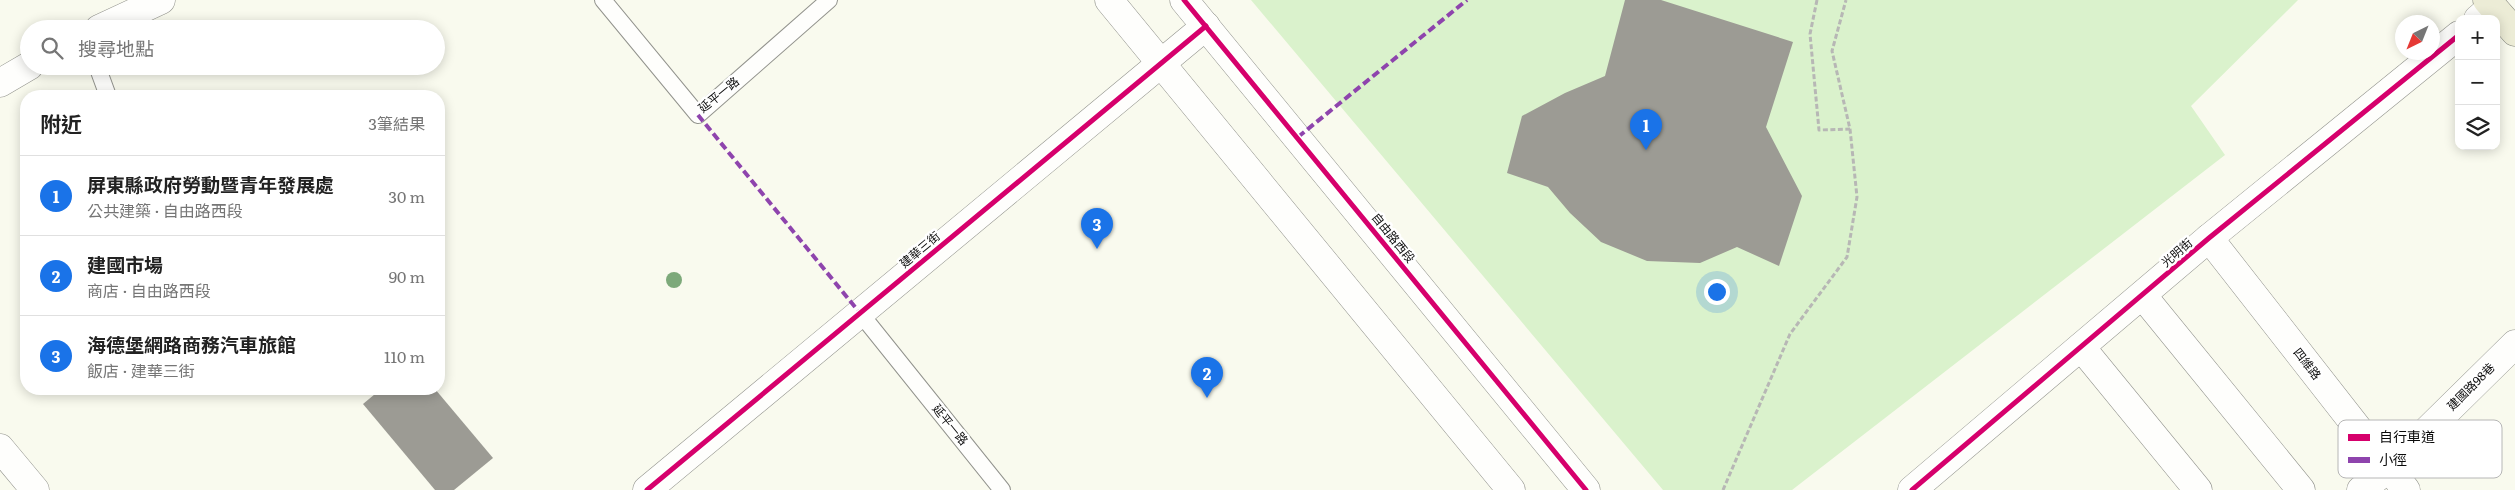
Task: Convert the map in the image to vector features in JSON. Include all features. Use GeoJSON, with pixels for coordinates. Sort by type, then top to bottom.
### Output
{"type":"FeatureCollection","features":[{"type":"Feature","properties":{"kind":"main road"},"geometry":{"type":"LineString","coordinates":[[2486,9],[2515,32]]}},
{"type":"Feature","properties":{"kind":"street"},"geometry":{"type":"LineString","coordinates":[[118,20],[161,0]]}},
{"type":"Feature","properties":{"kind":"street"},"geometry":{"type":"LineString","coordinates":[[1109,0],[1162,62],[1511,490]]}},
{"type":"Feature","properties":{"kind":"street","name":"自由路西段"},"geometry":{"type":"LineString","coordinates":[[1184,0],[1586,490]]}},
{"type":"Feature","properties":{"kind":"street","name":"建華三街"},"geometry":{"type":"LineString","coordinates":[[647,490],[1206,26]]}},
{"type":"Feature","properties":{"kind":"street","name":"光明街"},"geometry":{"type":"LineString","coordinates":[[1912,490],[2143,296],[2209,238],[2455,38]]}},
{"type":"Feature","properties":{"kind":"street"},"geometry":{"type":"LineString","coordinates":[[0,83],[20,72]]}},
{"type":"Feature","properties":{"kind":"street","name":"四維路"},"geometry":{"type":"LineString","coordinates":[[2209,238],[2350,420]]}},
{"type":"Feature","properties":{"kind":"street"},"geometry":{"type":"LineString","coordinates":[[2143,296],[2301,490]]}},
{"type":"Feature","properties":{"kind":"street","name":"建國路98巷"},"geometry":{"type":"LineString","coordinates":[[2438,420],[2515,344]]}},
{"type":"Feature","properties":{"kind":"street"},"geometry":{"type":"LineString","coordinates":[[2081,347],[2198,490]]}},
{"type":"Feature","properties":{"kind":"street"},"geometry":{"type":"LineString","coordinates":[[0,448],[35,490]]}},
{"type":"Feature","properties":{"kind":"street","name":"建國路98巷"},"geometry":{"type":"LineString","coordinates":[[2361,490],[2376,478]]}},
{"type":"Feature","properties":{"kind":"street","name":"四維路"},"geometry":{"type":"LineString","coordinates":[[2396,478],[2406,490]]}},
{"type":"Feature","properties":{"kind":"lane","name":"延平一路"},"geometry":{"type":"LineString","coordinates":[[603,0],[698,115],[829,0]]}},
{"type":"Feature","properties":{"kind":"lane"},"geometry":{"type":"LineString","coordinates":[[100,75],[106,90]]}},
{"type":"Feature","properties":{"kind":"lane","name":"延平一路"},"geometry":{"type":"LineString","coordinates":[[860,313],[1002,490]]}},
{"type":"Feature","properties":{"kind":"path"},"geometry":{"type":"LineString","coordinates":[[1817,0],[1810,34],[1819,130],[1850,129]]}},
{"type":"Feature","properties":{"kind":"path"},"geometry":{"type":"LineString","coordinates":[[1724,490],[1790,334],[1847,257],[1857,197],[1850,129],[1832,51],[1846,0]]}},
{"type":"Feature","properties":{"kind":"green space"},"geometry":{"type":"Polygon","coordinates":[[[1251,0],[2298,0],[2191,106],[2225,155],[1792,490],[1663,490],[1251,0]]]}},
{"type":"Feature","properties":{"kind":"building"},"geometry":{"type":"Polygon","coordinates":[[[1625,0],[1661,0],[1793,42],[1766,127],[1802,196],[1779,266],[1737,247],[1700,263],[1647,261],[1601,242],[1570,213],[1548,187],[1507,173],[1522,116],[1565,93],[1605,76],[1625,0]]]}},
{"type":"Feature","properties":{"kind":"building"},"geometry":{"type":"Polygon","coordinates":[[[374,395],[440,395],[493,458],[454,490],[435,490],[363,404],[374,395]]]}},
{"type":"Feature","properties":{"kind":"marked path"},"geometry":{"type":"LineString","coordinates":[[1298,137],[1467,0]]}},
{"type":"Feature","properties":{"kind":"marked path"},"geometry":{"type":"LineString","coordinates":[[698,115],[860,313]]}},
{"type":"Feature","properties":{"kind":"cycle path"},"geometry":{"type":"LineString","coordinates":[[1184,0],[1586,490]]}},
{"type":"Feature","properties":{"kind":"cycle path"},"geometry":{"type":"LineString","coordinates":[[647,490],[1206,26]]}},
{"type":"Feature","properties":{"kind":"cycle path"},"geometry":{"type":"LineString","coordinates":[[1912,490],[2209,238],[2455,38]]}},
{"type":"Feature","properties":{"kind":"place","name":"屏東縣政府勞動暨青年發展處"},"geometry":{"type":"Point","coordinates":[1646,150]}},
{"type":"Feature","properties":{"kind":"place","name":"海德堡網路商務汽車旅館"},"geometry":{"type":"Point","coordinates":[1097,249]}},
{"type":"Feature","properties":{"kind":"place","name":"建國市場"},"geometry":{"type":"Point","coordinates":[1207,398]}}]}
